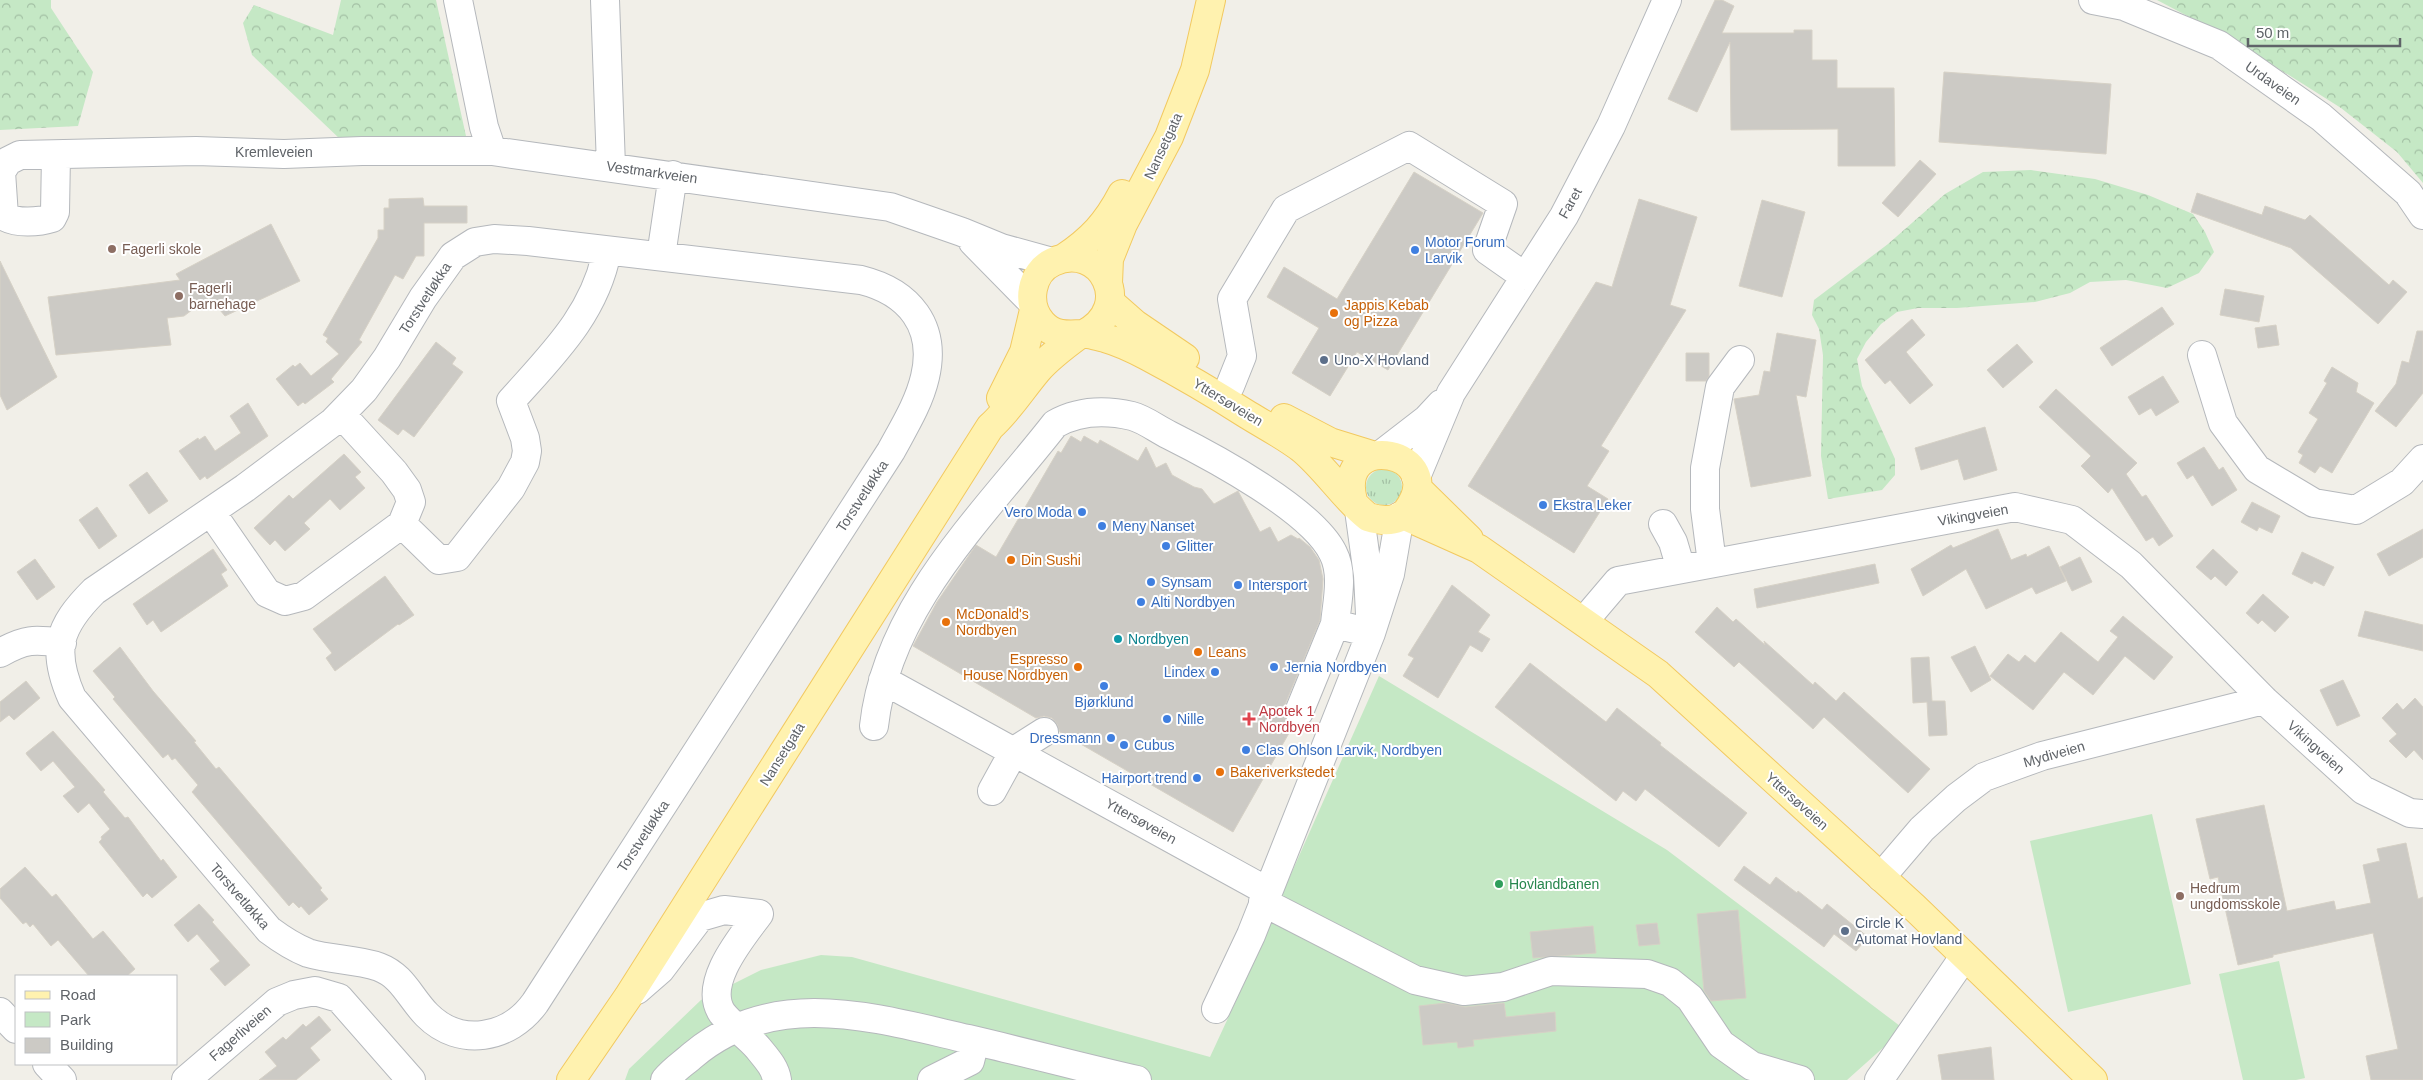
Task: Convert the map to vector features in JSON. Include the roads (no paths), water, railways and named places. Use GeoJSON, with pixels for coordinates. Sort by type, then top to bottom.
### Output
{"type":"FeatureCollection","features":[{"type":"Feature","properties":{"kind":"main road","name":"Nansetgata"},"geometry":{"type":"LineString","coordinates":[[1058,260],[1084,244],[1110,217],[1154,132],[1211,2]]}},
{"type":"Feature","properties":{"kind":"main road","name":"Nansetgata"},"geometry":{"type":"LineString","coordinates":[[1109,292],[1109,259],[1123,224],[1169,137],[1195,70],[1211,2]]}},
{"type":"Feature","properties":{"kind":"main road"},"geometry":{"type":"LineString","coordinates":[[1076,258],[1088,261],[1103,274],[1109,292],[1102,322],[1081,334],[1061,335],[1051,330],[1042,323],[1033,306],[1032,291],[1036,280],[1058,260],[1076,258]]}},
{"type":"Feature","properties":{"kind":"main road","name":"Yttersøveien"},"geometry":{"type":"LineString","coordinates":[[1109,292],[1166,347],[1230,386],[1330,442],[1378,454]]}},
{"type":"Feature","properties":{"kind":"main road","name":"Nansetgata"},"geometry":{"type":"LineString","coordinates":[[990,428],[997,405],[1024,352],[1033,306]]}},
{"type":"Feature","properties":{"kind":"main road","name":"Nansetgata"},"geometry":{"type":"LineString","coordinates":[[571,1080],[628,997],[990,428],[1006,412],[1037,371],[1051,356],[1081,334]]}},
{"type":"Feature","properties":{"kind":"main road","name":"Yttersøveien"},"geometry":{"type":"LineString","coordinates":[[1081,334],[1106,338],[1136,350],[1184,375],[1280,434],[1313,460],[1356,505]]}},
{"type":"Feature","properties":{"kind":"main road"},"geometry":{"type":"LineString","coordinates":[[1378,454],[1403,459],[1411,467],[1417,483],[1415,499],[1402,515],[1390,520],[1378,520],[1368,517],[1356,505],[1350,490],[1351,478],[1362,460],[1378,454]]}},
{"type":"Feature","properties":{"kind":"main road","name":"Yttersøveien"},"geometry":{"type":"LineString","coordinates":[[1417,483],[1479,549]]}},
{"type":"Feature","properties":{"kind":"main road","name":"Yttersøveien"},"geometry":{"type":"LineString","coordinates":[[1402,515],[1479,549],[1658,674],[1880,877],[2093,1080]]}},
{"type":"Feature","properties":{"kind":"street"},"geometry":{"type":"LineString","coordinates":[[458,0],[486,135],[492,151]]}},
{"type":"Feature","properties":{"kind":"street"},"geometry":{"type":"LineString","coordinates":[[605,0],[611,166]]}},
{"type":"Feature","properties":{"kind":"street","name":"Faret"},"geometry":{"type":"LineString","coordinates":[[1417,483],[1451,394],[1524,276],[1564,216],[1611,126],[1667,0]]}},
{"type":"Feature","properties":{"kind":"street","name":"Urdaveien"},"geometry":{"type":"LineString","coordinates":[[2093,0],[2124,6],[2219,45],[2321,118],[2408,193],[2423,215]]}},
{"type":"Feature","properties":{"kind":"street"},"geometry":{"type":"LineString","coordinates":[[1230,386],[1242,356],[1232,299],[1286,209],[1409,146],[1502,204],[1488,250],[1524,276]]}},
{"type":"Feature","properties":{"kind":"street","name":"Kremleveien"},"geometry":{"type":"LineString","coordinates":[[56,154],[196,151],[284,154],[362,151],[492,151]]}},
{"type":"Feature","properties":{"kind":"street","name":"Vestmarkveien"},"geometry":{"type":"LineString","coordinates":[[492,151],[549,160],[611,166],[890,207],[1001,248],[1058,260]]}},
{"type":"Feature","properties":{"kind":"street"},"geometry":{"type":"LineString","coordinates":[[662,256],[673,175]]}},
{"type":"Feature","properties":{"kind":"street","name":"Vestmarkveien"},"geometry":{"type":"LineString","coordinates":[[962,232],[1033,306]]}},
{"type":"Feature","properties":{"kind":"street","name":"Torstvetløkka"},"geometry":{"type":"LineString","coordinates":[[494,239],[662,256],[861,280],[882,285],[909,306],[920,322],[926,339],[928,357],[925,377],[912,411],[892,451],[528,1013],[511,1026],[487,1035],[476,1036],[452,1032],[428,1016],[405,986],[379,967],[309,953],[287,943],[269,930],[72,698],[62,676],[60,654],[64,632],[74,612],[94,591],[211,512],[333,422],[364,390],[387,358],[439,273],[453,256],[465,248],[476,242],[494,239]]}},
{"type":"Feature","properties":{"kind":"street"},"geometry":{"type":"LineString","coordinates":[[402,524],[439,560],[456,557],[511,488],[525,462],[527,452],[525,438],[511,401],[585,314],[602,274],[607,251]]}},
{"type":"Feature","properties":{"kind":"street"},"geometry":{"type":"LineString","coordinates":[[2202,355],[2223,423],[2257,470],[2314,503],[2356,510],[2402,482],[2423,459]]}},
{"type":"Feature","properties":{"kind":"street"},"geometry":{"type":"LineString","coordinates":[[1712,563],[1705,509],[1705,468],[1720,387],[1740,360]]}},
{"type":"Feature","properties":{"kind":"street","name":"Faret"},"geometry":{"type":"LineString","coordinates":[[1378,454],[1427,419],[1451,394]]}},
{"type":"Feature","properties":{"kind":"street"},"geometry":{"type":"LineString","coordinates":[[874,726],[877,702],[886,667],[928,584],[952,549],[981,517],[1055,424],[1068,417],[1086,412],[1133,416],[1207,454],[1251,480],[1320,533],[1334,554],[1340,586],[1335,624],[1299,712]]}},
{"type":"Feature","properties":{"kind":"street"},"geometry":{"type":"LineString","coordinates":[[211,512],[267,593],[285,601],[304,596],[402,524],[411,502],[407,490],[394,472],[341,414]]}},
{"type":"Feature","properties":{"kind":"street"},"geometry":{"type":"LineString","coordinates":[[1356,505],[1368,576],[1371,633]]}},
{"type":"Feature","properties":{"kind":"street","name":"Vikingveien"},"geometry":{"type":"LineString","coordinates":[[1584,621],[1618,581],[2015,507],[2072,520],[2130,565],[2264,700],[2363,790],[2410,814],[2423,814]]}},
{"type":"Feature","properties":{"kind":"street"},"geometry":{"type":"LineString","coordinates":[[1216,1009],[1251,935],[1371,633],[1390,574],[1402,515]]}},
{"type":"Feature","properties":{"kind":"street"},"geometry":{"type":"LineString","coordinates":[[1663,524],[1673,542],[1681,569]]}},
{"type":"Feature","properties":{"kind":"street"},"geometry":{"type":"LineString","coordinates":[[1335,624],[1371,633]]}},
{"type":"Feature","properties":{"kind":"street"},"geometry":{"type":"LineString","coordinates":[[0,653],[19,642],[36,639],[62,643]]}},
{"type":"Feature","properties":{"kind":"street","name":"Yttersøveien"},"geometry":{"type":"LineString","coordinates":[[883,680],[1014,752],[1265,897],[1415,980],[1464,991],[1503,987],[1552,971],[1647,974],[1670,982],[1690,998],[1721,1044],[1760,1073],[1800,1080]]}},
{"type":"Feature","properties":{"kind":"street","name":"Mydiveien"},"geometry":{"type":"LineString","coordinates":[[1880,877],[1922,829],[1956,798],[1984,777],[2042,756],[2264,700]]}},
{"type":"Feature","properties":{"kind":"street"},"geometry":{"type":"LineString","coordinates":[[992,791],[1014,752],[1044,732]]}},
{"type":"Feature","properties":{"kind":"street"},"geometry":{"type":"LineString","coordinates":[[628,997],[660,970],[700,916],[724,910],[759,914],[724,964],[718,980],[721,1011],[764,1055],[776,1072],[777,1080]]}},
{"type":"Feature","properties":{"kind":"street"},"geometry":{"type":"LineString","coordinates":[[1879,1080],[1964,956]]}},
{"type":"Feature","properties":{"kind":"street","name":"Fagerliveien"},"geometry":{"type":"LineString","coordinates":[[186,1080],[277,1002],[294,995],[315,991],[339,998],[411,1080]]}},
{"type":"Feature","properties":{"kind":"street"},"geometry":{"type":"LineString","coordinates":[[665,1080],[710,1040],[762,1018],[802,1012],[830,1012],[862,1016],[1137,1080]]}},
{"type":"Feature","properties":{"kind":"street"},"geometry":{"type":"LineString","coordinates":[[932,1080],[970,1061],[975,1041]]}},
{"type":"Feature","properties":{"kind":"street"},"geometry":{"type":"LineString","coordinates":[[48,1065],[62,1080]]}},
{"type":"Feature","properties":{"kind":"place","name":"Fagerli skole"},"geometry":{"type":"Point","coordinates":[112,249]}},
{"type":"Feature","properties":{"kind":"place","name":"Motor Forum Larvik"},"geometry":{"type":"Point","coordinates":[1415,250]}},
{"type":"Feature","properties":{"kind":"place","name":"Fagerli barnehage"},"geometry":{"type":"Point","coordinates":[179,296]}},
{"type":"Feature","properties":{"kind":"place","name":"Jappis Kebab og Pizza"},"geometry":{"type":"Point","coordinates":[1334,313]}},
{"type":"Feature","properties":{"kind":"place","name":"Uno-X Hovland"},"geometry":{"type":"Point","coordinates":[1324,360]}},
{"type":"Feature","properties":{"kind":"place","name":"Ekstra Leker"},"geometry":{"type":"Point","coordinates":[1543,505]}},
{"type":"Feature","properties":{"kind":"place","name":"Vero Moda"},"geometry":{"type":"Point","coordinates":[1082,512]}},
{"type":"Feature","properties":{"kind":"place","name":"Meny Nanset"},"geometry":{"type":"Point","coordinates":[1102,526]}},
{"type":"Feature","properties":{"kind":"place","name":"Glitter"},"geometry":{"type":"Point","coordinates":[1166,546]}},
{"type":"Feature","properties":{"kind":"place","name":"Din Sushi"},"geometry":{"type":"Point","coordinates":[1011,560]}},
{"type":"Feature","properties":{"kind":"place","name":"Synsam"},"geometry":{"type":"Point","coordinates":[1151,582]}},
{"type":"Feature","properties":{"kind":"place","name":"Intersport"},"geometry":{"type":"Point","coordinates":[1238,585]}},
{"type":"Feature","properties":{"kind":"place","name":"Alti Nordbyen"},"geometry":{"type":"Point","coordinates":[1141,602]}},
{"type":"Feature","properties":{"kind":"place","name":"McDonald's Nordbyen"},"geometry":{"type":"Point","coordinates":[946,622]}},
{"type":"Feature","properties":{"kind":"place","name":"Nordbyen"},"geometry":{"type":"Point","coordinates":[1118,639]}},
{"type":"Feature","properties":{"kind":"place","name":"Leans"},"geometry":{"type":"Point","coordinates":[1198,652]}},
{"type":"Feature","properties":{"kind":"place","name":"Espresso House Nordbyen"},"geometry":{"type":"Point","coordinates":[1078,667]}},
{"type":"Feature","properties":{"kind":"place","name":"Jernia Nordbyen"},"geometry":{"type":"Point","coordinates":[1274,667]}},
{"type":"Feature","properties":{"kind":"place","name":"Lindex"},"geometry":{"type":"Point","coordinates":[1215,672]}},
{"type":"Feature","properties":{"kind":"place","name":"Bjørklund"},"geometry":{"type":"Point","coordinates":[1104,686]}},
{"type":"Feature","properties":{"kind":"place","name":"Nille"},"geometry":{"type":"Point","coordinates":[1167,719]}},
{"type":"Feature","properties":{"kind":"place","name":"Apotek 1 Nordbyen"},"geometry":{"type":"Point","coordinates":[1249,719]}},
{"type":"Feature","properties":{"kind":"place","name":"Dressmann"},"geometry":{"type":"Point","coordinates":[1111,738]}},
{"type":"Feature","properties":{"kind":"place","name":"Cubus"},"geometry":{"type":"Point","coordinates":[1124,745]}},
{"type":"Feature","properties":{"kind":"place","name":"Clas Ohlson Larvik, Nordbyen"},"geometry":{"type":"Point","coordinates":[1246,750]}},
{"type":"Feature","properties":{"kind":"place","name":"Bakeriverkstedet"},"geometry":{"type":"Point","coordinates":[1220,772]}},
{"type":"Feature","properties":{"kind":"place","name":"Hairport trend"},"geometry":{"type":"Point","coordinates":[1197,778]}},
{"type":"Feature","properties":{"kind":"place","name":"Hovlandbanen"},"geometry":{"type":"Point","coordinates":[1499,884]}},
{"type":"Feature","properties":{"kind":"place","name":"Hedrum ungdomsskole"},"geometry":{"type":"Point","coordinates":[2180,896]}},
{"type":"Feature","properties":{"kind":"place","name":"Circle K Automat Hovland"},"geometry":{"type":"Point","coordinates":[1845,931]}}]}
